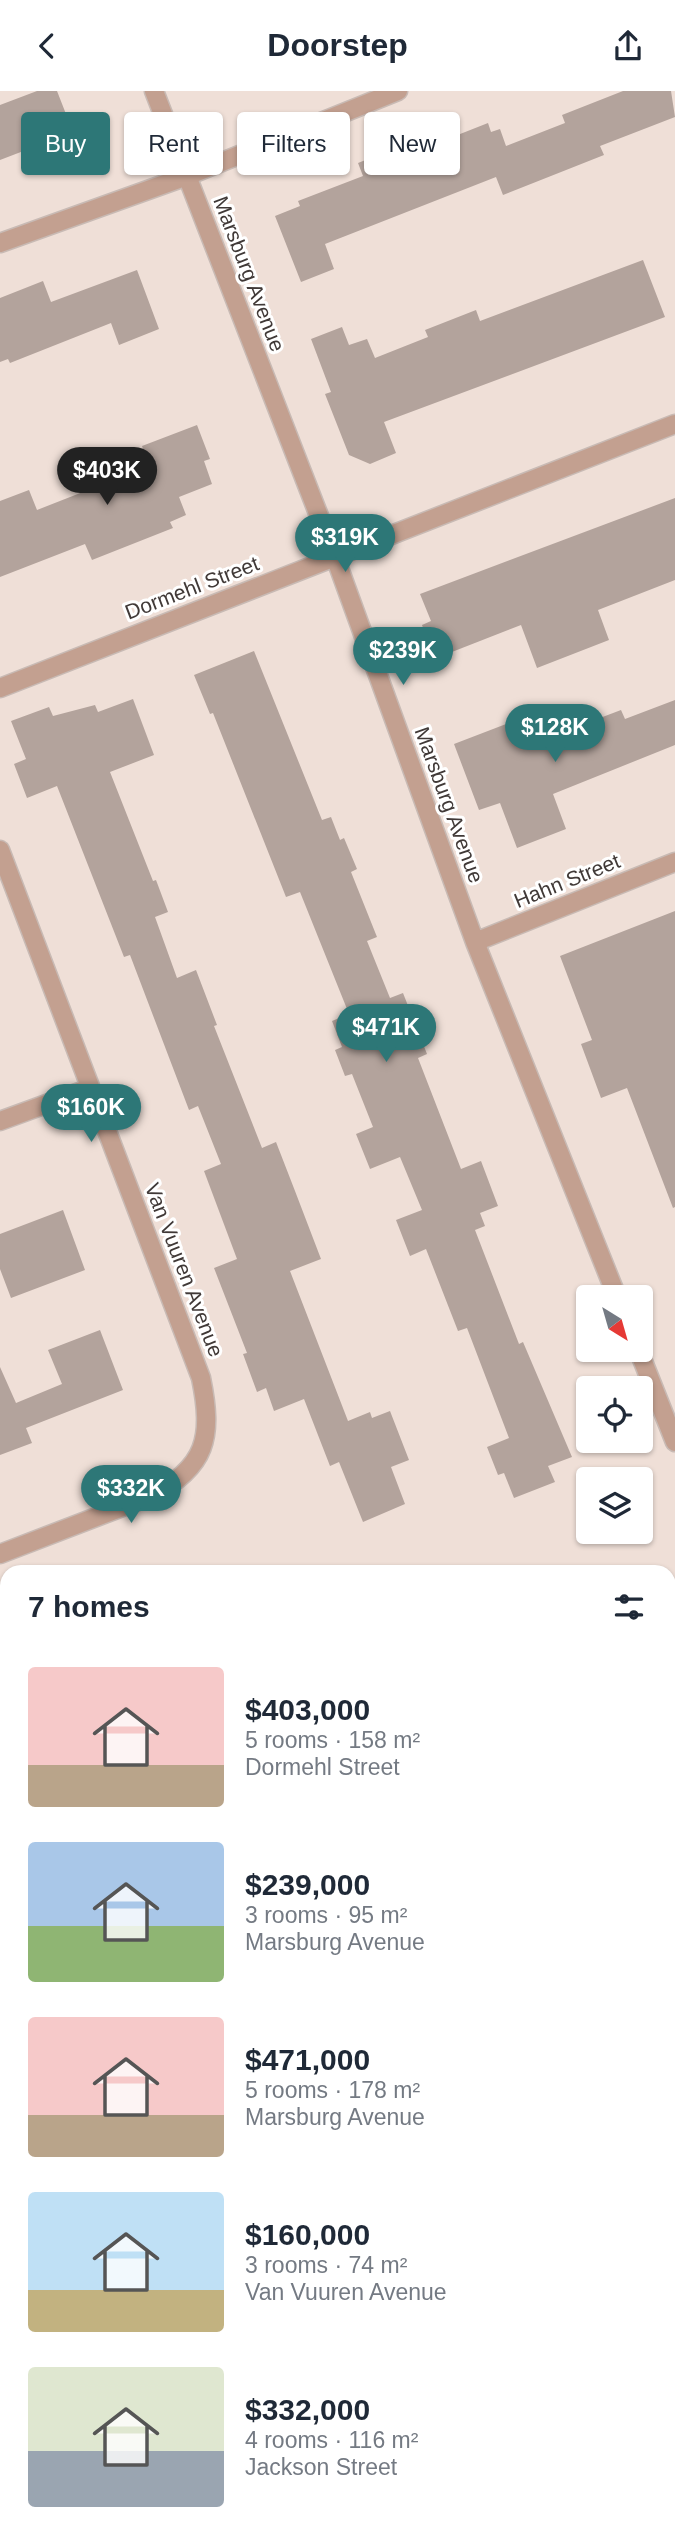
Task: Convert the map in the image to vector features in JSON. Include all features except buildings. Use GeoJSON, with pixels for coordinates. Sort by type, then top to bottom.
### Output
{"type":"FeatureCollection","features":[{"type":"Feature","properties":{"kind":"street","name":"Marsburg Avenue"},"geometry":{"type":"LineString","coordinates":[[154,91],[335,557],[475,942],[612,1285]]}},
{"type":"Feature","properties":{"kind":"street"},"geometry":{"type":"LineString","coordinates":[[0,243],[187,176],[398,91]]}},
{"type":"Feature","properties":{"kind":"street","name":"Dormehl Street"},"geometry":{"type":"LineString","coordinates":[[0,688],[675,423]]}},
{"type":"Feature","properties":{"kind":"street","name":"Van Vuuren Avenue"},"geometry":{"type":"LineString","coordinates":[[0,850],[201,1378],[208,1433],[189,1471],[172,1485],[151,1496],[0,1554]]}},
{"type":"Feature","properties":{"kind":"street","name":"Hahn Street"},"geometry":{"type":"LineString","coordinates":[[475,942],[675,862]]}},
{"type":"Feature","properties":{"kind":"street"},"geometry":{"type":"LineString","coordinates":[[0,1121],[90,1088]]}},
{"type":"Feature","properties":{"kind":"street"},"geometry":{"type":"LineString","coordinates":[[643,1362],[675,1442]]}}]}
